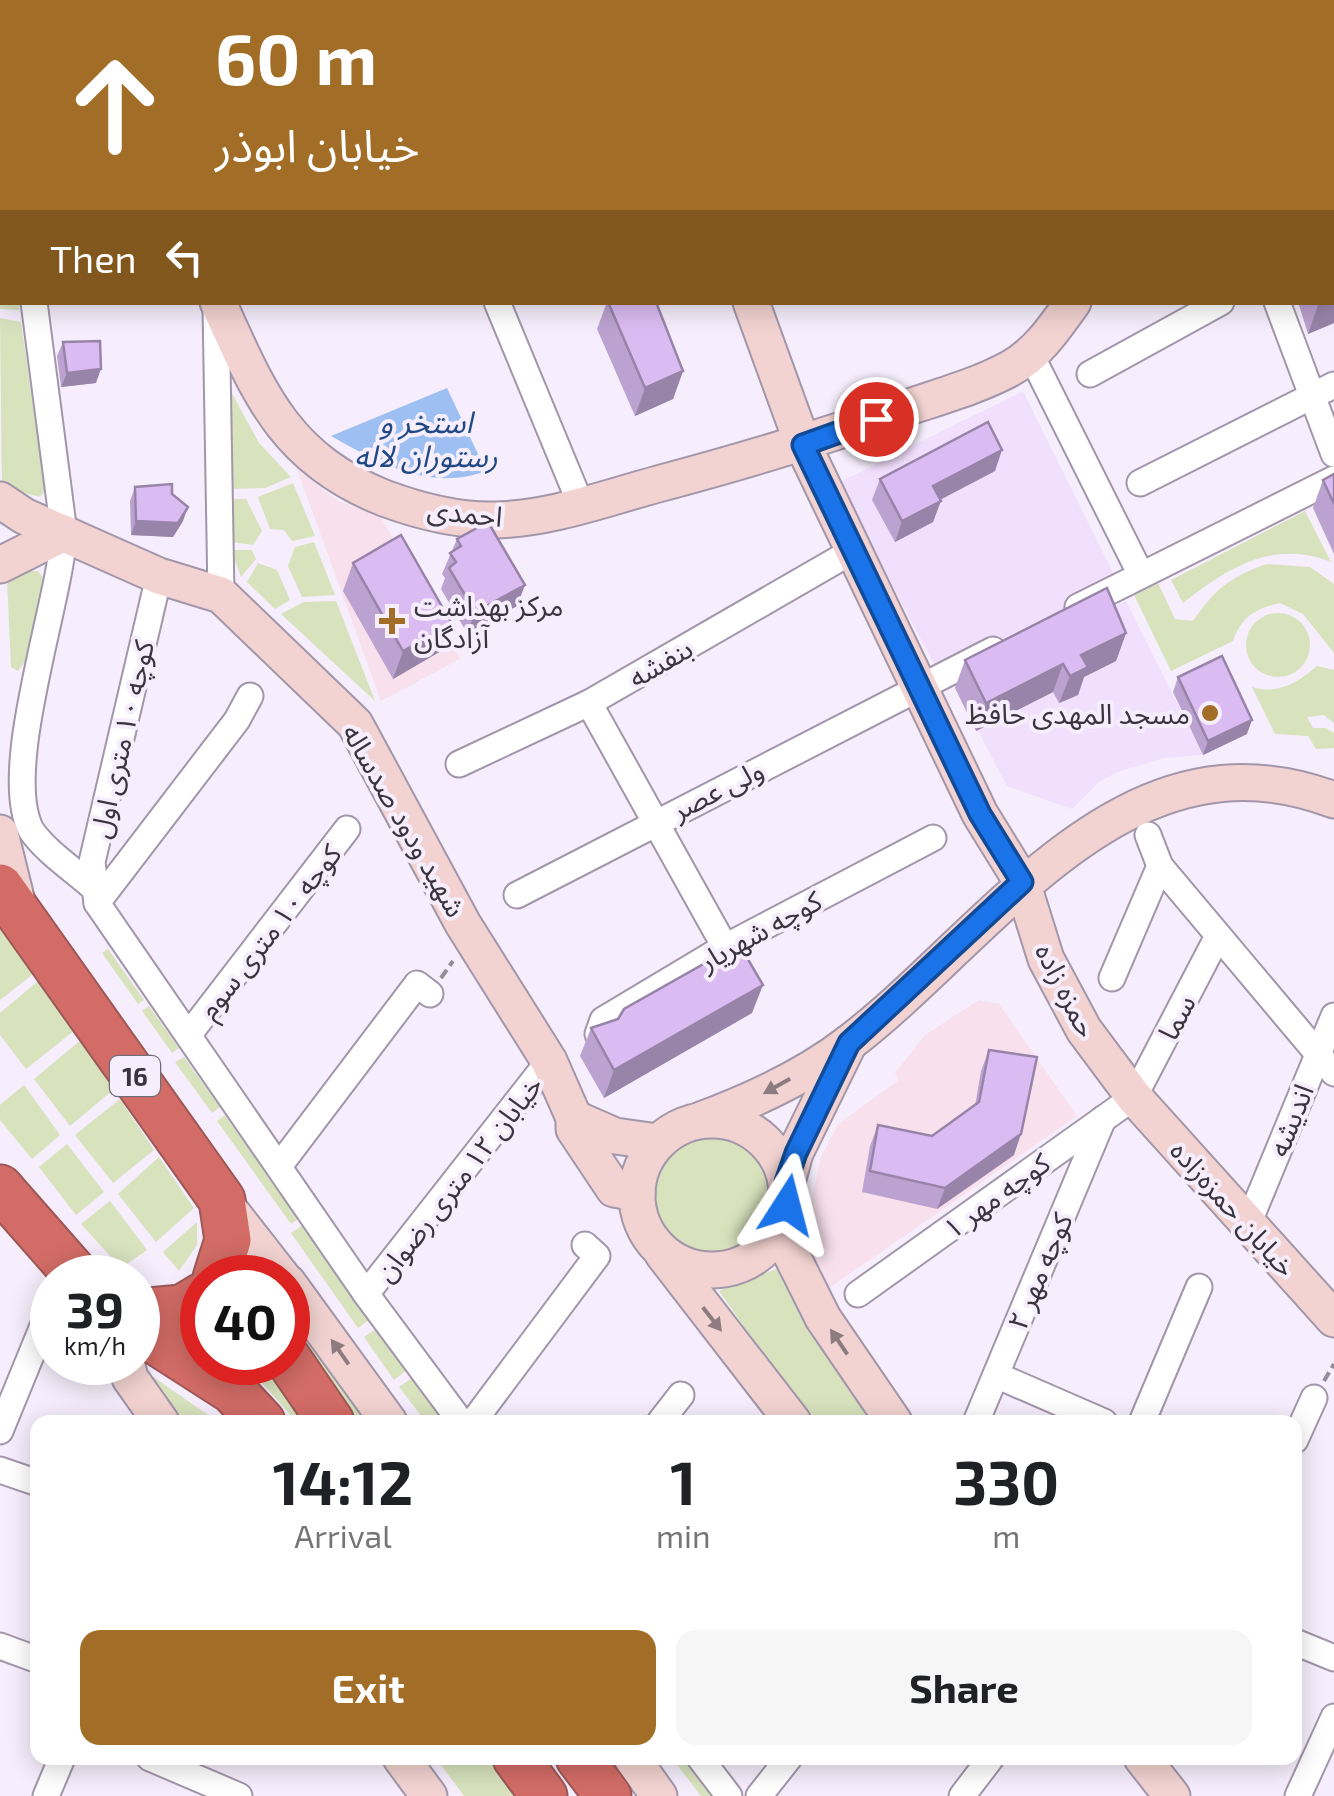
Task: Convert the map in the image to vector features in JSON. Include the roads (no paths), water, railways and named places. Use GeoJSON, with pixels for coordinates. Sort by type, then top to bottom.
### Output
{"type":"FeatureCollection","features":[{"type":"Feature","properties":{"kind":"highway","name":"16"},"geometry":{"type":"LineString","coordinates":[[10,899],[228,1249]]}},
{"type":"Feature","properties":{"kind":"highway"},"geometry":{"type":"LineString","coordinates":[[6,1200],[47,1255]]}},
{"type":"Feature","properties":{"kind":"highway"},"geometry":{"type":"LineString","coordinates":[[160,1343],[241,1392]]}},
{"type":"Feature","properties":{"kind":"highway"},"geometry":{"type":"LineString","coordinates":[[307,1385],[327,1415]]}},
{"type":"Feature","properties":{"kind":"highway"},"geometry":{"type":"LineString","coordinates":[[521,1765],[544,1796]]}},
{"type":"Feature","properties":{"kind":"highway"},"geometry":{"type":"LineString","coordinates":[[584,1765],[608,1796]]}},
{"type":"Feature","properties":{"kind":"street"},"geometry":{"type":"LineString","coordinates":[[34,305],[64,533],[62,571],[34,679],[20,782],[23,809],[32,832],[95,895],[366,1294],[456,1415]]}},
{"type":"Feature","properties":{"kind":"street"},"geometry":{"type":"LineString","coordinates":[[217,305],[221,596]]}},
{"type":"Feature","properties":{"kind":"street","name":"احمدی"},"geometry":{"type":"LineString","coordinates":[[218,305],[261,399],[274,418],[325,464],[364,488],[406,505],[464,518],[496,520],[580,505],[803,445],[984,380],[1032,355]]}},
{"type":"Feature","properties":{"kind":"street"},"geometry":{"type":"LineString","coordinates":[[498,305],[580,505]]}},
{"type":"Feature","properties":{"kind":"street","name":"حمزه زاده"},"geometry":{"type":"LineString","coordinates":[[752,305],[803,445],[980,814],[1022,882],[1046,959],[1084,1030],[1134,1097]]}},
{"type":"Feature","properties":{"kind":"street"},"geometry":{"type":"LineString","coordinates":[[1071,305],[1032,355],[1141,576]]}},
{"type":"Feature","properties":{"kind":"street"},"geometry":{"type":"LineString","coordinates":[[1090,374],[1216,305]]}},
{"type":"Feature","properties":{"kind":"street"},"geometry":{"type":"LineString","coordinates":[[1279,305],[1322,391],[1334,454]]}},
{"type":"Feature","properties":{"kind":"street"},"geometry":{"type":"LineString","coordinates":[[1140,483],[1322,391]]}},
{"type":"Feature","properties":{"kind":"street"},"geometry":{"type":"LineString","coordinates":[[1056,618],[1334,478]]}},
{"type":"Feature","properties":{"kind":"street","name":"شهید ودود صدساله"},"geometry":{"type":"LineString","coordinates":[[0,500],[24,516],[159,576],[221,596],[354,724],[471,936],[549,1061],[574,1118],[574,1129],[614,1189],[637,1192]]}},
{"type":"Feature","properties":{"kind":"street"},"geometry":{"type":"LineString","coordinates":[[0,565],[64,533]]}},
{"type":"Feature","properties":{"kind":"street","name":"بنفشه"},"geometry":{"type":"LineString","coordinates":[[460,764],[589,703],[856,550]]}},
{"type":"Feature","properties":{"kind":"street","name":"کوچه ۱۰ متری اول"},"geometry":{"type":"LineString","coordinates":[[95,895],[92,862],[159,576]]}},
{"type":"Feature","properties":{"kind":"street","name":"ولی عصر"},"geometry":{"type":"LineString","coordinates":[[517,895],[1022,636]]}},
{"type":"Feature","properties":{"kind":"street"},"geometry":{"type":"LineString","coordinates":[[95,895],[238,720],[250,696]]}},
{"type":"Feature","properties":{"kind":"street"},"geometry":{"type":"LineString","coordinates":[[589,703],[658,820],[725,948]]}},
{"type":"Feature","properties":{"kind":"street"},"geometry":{"type":"LineString","coordinates":[[787,1415],[653,1242],[639,1213],[637,1192],[645,1162],[658,1142],[678,1128],[749,1102],[849,1043],[1022,882],[1142,802],[1215,782],[1299,787],[1334,800]]}},
{"type":"Feature","properties":{"kind":"street","name":"کوچه ۱۰ متری سوم"},"geometry":{"type":"LineString","coordinates":[[190,1033],[347,829]]}},
{"type":"Feature","properties":{"kind":"street"},"geometry":{"type":"LineString","coordinates":[[0,834],[10,899]]}},
{"type":"Feature","properties":{"kind":"street"},"geometry":{"type":"LineString","coordinates":[[1148,835],[1160,866],[1326,1064]]}},
{"type":"Feature","properties":{"kind":"street","name":"کوچه شهریار"},"geometry":{"type":"LineString","coordinates":[[598,1034],[603,1020],[725,948],[933,838]]}},
{"type":"Feature","properties":{"kind":"street"},"geometry":{"type":"LineString","coordinates":[[1112,978],[1160,866]]}},
{"type":"Feature","properties":{"kind":"street","name":"سما"},"geometry":{"type":"LineString","coordinates":[[1134,1097],[1218,936]]}},
{"type":"Feature","properties":{"kind":"street"},"geometry":{"type":"LineString","coordinates":[[280,1165],[416,984],[430,994]]}},
{"type":"Feature","properties":{"kind":"street","name":"اندیشه"},"geometry":{"type":"LineString","coordinates":[[1248,1224],[1326,1064],[1334,1016]]}},
{"type":"Feature","properties":{"kind":"street"},"geometry":{"type":"LineString","coordinates":[[849,1043],[796,1153],[786,1182],[780,1232],[823,1318],[889,1415]]}},
{"type":"Feature","properties":{"kind":"street","name":"خیابان ۱۲ متری رضوان"},"geometry":{"type":"LineString","coordinates":[[366,1294],[549,1061]]}},
{"type":"Feature","properties":{"kind":"street","name":"کوچه مهر ۱"},"geometry":{"type":"LineString","coordinates":[[858,1294],[1134,1097]]}},
{"type":"Feature","properties":{"kind":"street","name":"خیابان حمزه‌زاده"},"geometry":{"type":"LineString","coordinates":[[1134,1097],[1334,1319]]}},
{"type":"Feature","properties":{"kind":"street"},"geometry":{"type":"LineString","coordinates":[[574,1118],[616,1136],[658,1142]]}},
{"type":"Feature","properties":{"kind":"street","name":"کوچه مهر ۲"},"geometry":{"type":"LineString","coordinates":[[979,1415],[1102,1119]]}},
{"type":"Feature","properties":{"kind":"street"},"geometry":{"type":"LineString","coordinates":[[700,1120],[724,1120],[747,1128],[766,1141],[786,1182]]}},
{"type":"Feature","properties":{"kind":"street"},"geometry":{"type":"LineString","coordinates":[[653,1242],[684,1264],[722,1270],[746,1262],[780,1232]]}},
{"type":"Feature","properties":{"kind":"street"},"geometry":{"type":"LineString","coordinates":[[479,1415],[597,1256],[585,1246]]}},
{"type":"Feature","properties":{"kind":"street"},"geometry":{"type":"LineString","coordinates":[[1145,1415],[1199,1287]]}},
{"type":"Feature","properties":{"kind":"street"},"geometry":{"type":"LineString","coordinates":[[310,1314],[384,1415]]}},
{"type":"Feature","properties":{"kind":"street"},"geometry":{"type":"LineString","coordinates":[[0,1430],[30,1362]]}},
{"type":"Feature","properties":{"kind":"street"},"geometry":{"type":"LineString","coordinates":[[996,1375],[1088,1415]]}},
{"type":"Feature","properties":{"kind":"street"},"geometry":{"type":"LineString","coordinates":[[135,1385],[156,1415]]}},
{"type":"Feature","properties":{"kind":"street"},"geometry":{"type":"LineString","coordinates":[[665,1415],[681,1395]]}},
{"type":"Feature","properties":{"kind":"street"},"geometry":{"type":"LineString","coordinates":[[1302,1425],[1314,1398]]}},
{"type":"Feature","properties":{"kind":"street"},"geometry":{"type":"LineString","coordinates":[[0,1470],[30,1480]]}},
{"type":"Feature","properties":{"kind":"street"},"geometry":{"type":"LineString","coordinates":[[1302,1645],[1334,1658]]}},
{"type":"Feature","properties":{"kind":"street"},"geometry":{"type":"LineString","coordinates":[[0,1646],[30,1657]]}},
{"type":"Feature","properties":{"kind":"street"},"geometry":{"type":"LineString","coordinates":[[1298,1796],[1334,1716]]}},
{"type":"Feature","properties":{"kind":"street"},"geometry":{"type":"LineString","coordinates":[[46,1796],[59,1765]]}},
{"type":"Feature","properties":{"kind":"street"},"geometry":{"type":"LineString","coordinates":[[166,1765],[239,1796]]}},
{"type":"Feature","properties":{"kind":"street"},"geometry":{"type":"LineString","coordinates":[[406,1765],[429,1796]]}},
{"type":"Feature","properties":{"kind":"street"},"geometry":{"type":"LineString","coordinates":[[637,1765],[659,1796]]}},
{"type":"Feature","properties":{"kind":"street"},"geometry":{"type":"LineString","coordinates":[[705,1765],[729,1796]]}},
{"type":"Feature","properties":{"kind":"street"},"geometry":{"type":"LineString","coordinates":[[759,1796],[783,1765]]}},
{"type":"Feature","properties":{"kind":"street"},"geometry":{"type":"LineString","coordinates":[[962,1796],[986,1765]]}},
{"type":"Feature","properties":{"kind":"street"},"geometry":{"type":"LineString","coordinates":[[1147,1765],[1172,1796]]}},
{"type":"Feature","properties":{"kind":"water","name":"استخر و رستوران لاله"},"geometry":{"type":"Polygon","coordinates":[[[447,388],[486,471],[445,478],[406,472],[331,436],[447,388]]]}},
{"type":"Feature","properties":{"kind":"place","name":"مرکز بهداشت آزادگان"},"geometry":{"type":"Point","coordinates":[392,621]}},
{"type":"Feature","properties":{"kind":"place","name":"مسجد المهدی حافظ"},"geometry":{"type":"Point","coordinates":[1210,713]}}]}
